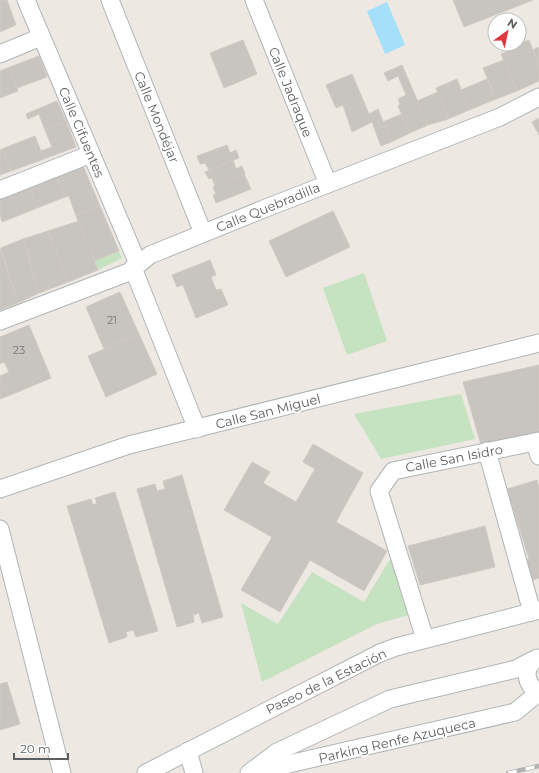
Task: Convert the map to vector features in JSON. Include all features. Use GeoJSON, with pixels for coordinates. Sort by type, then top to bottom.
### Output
{"type":"FeatureCollection","features":[{"type":"Feature","properties":{"kind":"street","name":"Calle Cifuentes"},"geometry":{"type":"LineString","coordinates":[[26,0],[91,154],[136,266],[197,429]]}},
{"type":"Feature","properties":{"kind":"street","name":"Calle Mondéjar"},"geometry":{"type":"LineString","coordinates":[[110,0],[203,233]]}},
{"type":"Feature","properties":{"kind":"street","name":"Calle Jadraque"},"geometry":{"type":"LineString","coordinates":[[254,0],[328,184]]}},
{"type":"Feature","properties":{"kind":"street"},"geometry":{"type":"LineString","coordinates":[[0,54],[41,37]]}},
{"type":"Feature","properties":{"kind":"street","name":"Calle Quebradilla"},"geometry":{"type":"LineString","coordinates":[[0,320],[129,272],[150,255],[500,117],[539,97]]}},
{"type":"Feature","properties":{"kind":"street"},"geometry":{"type":"LineString","coordinates":[[0,190],[91,154]]}},
{"type":"Feature","properties":{"kind":"street","name":"Calle San Miguel"},"geometry":{"type":"LineString","coordinates":[[0,489],[129,445],[539,343]]}},
{"type":"Feature","properties":{"kind":"street","name":"Calle San Isidro"},"geometry":{"type":"LineString","coordinates":[[425,640],[379,491],[393,470],[488,451],[538,446]]}},
{"type":"Feature","properties":{"kind":"street"},"geometry":{"type":"LineString","coordinates":[[488,451],[535,611]]}},
{"type":"Feature","properties":{"kind":"street"},"geometry":{"type":"LineString","coordinates":[[0,529],[62,773]]}},
{"type":"Feature","properties":{"kind":"street","name":"Paseo de la Estación"},"geometry":{"type":"LineString","coordinates":[[146,773],[380,653],[535,611]]}},
{"type":"Feature","properties":{"kind":"street"},"geometry":{"type":"LineString","coordinates":[[535,659],[526,673],[529,685],[539,693]]}},
{"type":"Feature","properties":{"kind":"street","name":"Parking Renfe Azuqueca"},"geometry":{"type":"LineString","coordinates":[[250,773],[277,752],[390,699],[516,669],[535,659]]}},
{"type":"Feature","properties":{"kind":"street","name":"Parking Renfe Azuqueca"},"geometry":{"type":"LineString","coordinates":[[250,773],[334,755],[515,712],[539,693]]}},
{"type":"Feature","properties":{"kind":"street"},"geometry":{"type":"LineString","coordinates":[[316,734],[313,749],[334,755]]}},
{"type":"Feature","properties":{"kind":"street"},"geometry":{"type":"LineString","coordinates":[[188,751],[194,773]]}},
{"type":"Feature","properties":{"kind":"green space"},"geometry":{"type":"Polygon","coordinates":[[[119,251],[122,258],[98,270],[94,261],[119,251]]]}},
{"type":"Feature","properties":{"kind":"green space"},"geometry":{"type":"Polygon","coordinates":[[[364,273],[387,341],[347,355],[323,288],[364,273]]]}},
{"type":"Feature","properties":{"kind":"green space"},"geometry":{"type":"Polygon","coordinates":[[[461,394],[475,439],[381,459],[354,414],[461,394]]]}},
{"type":"Feature","properties":{"kind":"green space"},"geometry":{"type":"Polygon","coordinates":[[[393,554],[409,615],[377,624],[262,682],[241,603],[278,624],[312,572],[364,602],[393,554]]]}},
{"type":"Feature","properties":{"kind":"water"},"geometry":{"type":"Polygon","coordinates":[[[387,2],[405,45],[385,54],[367,11],[387,2]]]}},
{"type":"Feature","properties":{"kind":"building"},"geometry":{"type":"Polygon","coordinates":[[[0,0],[7,0],[16,25],[0,32],[0,0]]]}},
{"type":"Feature","properties":{"kind":"building"},"geometry":{"type":"Polygon","coordinates":[[[453,0],[533,0],[502,12],[487,12],[487,18],[464,27],[453,0]]]}},
{"type":"Feature","properties":{"kind":"building"},"geometry":{"type":"Polygon","coordinates":[[[243,40],[257,74],[224,88],[210,53],[243,40]]]}},
{"type":"Feature","properties":{"kind":"building"},"geometry":{"type":"Polygon","coordinates":[[[529,40],[539,66],[539,81],[517,91],[501,54],[505,52],[527,52],[527,41],[529,40]]]}},
{"type":"Feature","properties":{"kind":"building"},"geometry":{"type":"Polygon","coordinates":[[[539,47],[539,66],[533,50],[539,47]]]}},
{"type":"Feature","properties":{"kind":"building"},"geometry":{"type":"Polygon","coordinates":[[[39,56],[47,77],[17,88],[10,67],[39,56]]]}},
{"type":"Feature","properties":{"kind":"building"},"geometry":{"type":"Polygon","coordinates":[[[504,60],[517,91],[496,99],[483,68],[504,60]]]}},
{"type":"Feature","properties":{"kind":"building"},"geometry":{"type":"Polygon","coordinates":[[[402,65],[428,125],[410,133],[398,106],[400,104],[398,99],[406,95],[398,76],[388,81],[384,73],[402,65]]]}},
{"type":"Feature","properties":{"kind":"building"},"geometry":{"type":"Polygon","coordinates":[[[10,67],[18,91],[0,98],[0,71],[10,67]]]}},
{"type":"Feature","properties":{"kind":"building"},"geometry":{"type":"Polygon","coordinates":[[[352,74],[369,114],[378,109],[391,142],[381,146],[372,122],[352,132],[343,105],[336,108],[326,85],[352,74]]]}},
{"type":"Feature","properties":{"kind":"building"},"geometry":{"type":"Polygon","coordinates":[[[457,79],[469,110],[448,119],[436,88],[457,79]]]}},
{"type":"Feature","properties":{"kind":"building"},"geometry":{"type":"Polygon","coordinates":[[[487,79],[496,99],[469,110],[461,90],[487,79]]]}},
{"type":"Feature","properties":{"kind":"building"},"geometry":{"type":"Polygon","coordinates":[[[438,92],[448,119],[428,125],[417,101],[438,92]]]}},
{"type":"Feature","properties":{"kind":"building"},"geometry":{"type":"Polygon","coordinates":[[[57,101],[66,121],[45,130],[39,114],[28,119],[26,114],[57,101]]]}},
{"type":"Feature","properties":{"kind":"building"},"geometry":{"type":"Polygon","coordinates":[[[402,114],[410,133],[391,142],[383,122],[402,114]]]}},
{"type":"Feature","properties":{"kind":"building"},"geometry":{"type":"Polygon","coordinates":[[[539,118],[539,135],[532,122],[539,118]]]}},
{"type":"Feature","properties":{"kind":"building"},"geometry":{"type":"Polygon","coordinates":[[[66,121],[76,147],[44,159],[41,151],[52,147],[45,130],[66,121]]]}},
{"type":"Feature","properties":{"kind":"building"},"geometry":{"type":"Polygon","coordinates":[[[35,136],[44,159],[11,171],[2,149],[35,136]]]}},
{"type":"Feature","properties":{"kind":"building"},"geometry":{"type":"Polygon","coordinates":[[[227,145],[230,153],[236,150],[239,158],[209,170],[205,163],[200,164],[197,156],[227,145]]]}},
{"type":"Feature","properties":{"kind":"building"},"geometry":{"type":"Polygon","coordinates":[[[2,149],[11,171],[0,175],[0,150],[2,149]]]}},
{"type":"Feature","properties":{"kind":"building"},"geometry":{"type":"Polygon","coordinates":[[[233,160],[236,169],[242,166],[245,174],[215,186],[212,178],[209,179],[205,172],[233,160]]]}},
{"type":"Feature","properties":{"kind":"building"},"geometry":{"type":"Polygon","coordinates":[[[83,166],[100,206],[76,216],[69,196],[65,197],[57,176],[83,166]]]}},
{"type":"Feature","properties":{"kind":"building"},"geometry":{"type":"Polygon","coordinates":[[[244,174],[251,189],[216,203],[213,195],[216,194],[213,187],[244,174]]]}},
{"type":"Feature","properties":{"kind":"building"},"geometry":{"type":"Polygon","coordinates":[[[57,176],[65,197],[37,208],[29,186],[57,176]]]}},
{"type":"Feature","properties":{"kind":"building"},"geometry":{"type":"Polygon","coordinates":[[[29,186],[37,208],[2,222],[0,215],[0,198],[29,186]]]}},
{"type":"Feature","properties":{"kind":"building"},"geometry":{"type":"Polygon","coordinates":[[[100,206],[119,251],[94,261],[76,216],[100,206]]]}},
{"type":"Feature","properties":{"kind":"building"},"geometry":{"type":"Polygon","coordinates":[[[333,211],[350,247],[286,277],[269,241],[333,211]]]}},
{"type":"Feature","properties":{"kind":"building"},"geometry":{"type":"Polygon","coordinates":[[[79,221],[98,270],[68,282],[48,231],[79,221]]]}},
{"type":"Feature","properties":{"kind":"building"},"geometry":{"type":"Polygon","coordinates":[[[48,231],[68,282],[39,293],[23,239],[48,231]]]}},
{"type":"Feature","properties":{"kind":"building"},"geometry":{"type":"Polygon","coordinates":[[[23,239],[39,293],[18,303],[1,248],[23,239]]]}},
{"type":"Feature","properties":{"kind":"building"},"geometry":{"type":"Polygon","coordinates":[[[0,248],[18,303],[0,310],[0,248]]]}},
{"type":"Feature","properties":{"kind":"building"},"geometry":{"type":"Polygon","coordinates":[[[210,260],[216,275],[211,277],[216,290],[221,289],[228,305],[196,318],[183,285],[177,287],[172,275],[210,260]]]}},
{"type":"Feature","properties":{"kind":"building"},"geometry":{"type":"Polygon","coordinates":[[[120,292],[139,334],[104,349],[86,307],[120,292]]]}},
{"type":"Feature","properties":{"kind":"building"},"geometry":{"type":"Polygon","coordinates":[[[29,325],[51,378],[8,396],[0,378],[0,376],[9,372],[4,362],[0,364],[0,337],[29,325]]]}},
{"type":"Feature","properties":{"kind":"building"},"geometry":{"type":"Polygon","coordinates":[[[139,334],[157,374],[106,397],[88,356],[139,334]]]}},
{"type":"Feature","properties":{"kind":"building"},"geometry":{"type":"Polygon","coordinates":[[[539,365],[539,438],[483,452],[463,382],[539,365]]]}},
{"type":"Feature","properties":{"kind":"building"},"geometry":{"type":"Polygon","coordinates":[[[0,378],[8,396],[0,399],[0,378]]]}},
{"type":"Feature","properties":{"kind":"building"},"geometry":{"type":"Polygon","coordinates":[[[313,444],[363,473],[336,522],[387,551],[364,591],[310,560],[280,612],[241,590],[272,537],[224,510],[252,462],[270,472],[263,483],[296,502],[315,469],[303,462],[313,444]]]}},
{"type":"Feature","properties":{"kind":"building"},"geometry":{"type":"Polygon","coordinates":[[[182,475],[223,617],[202,623],[199,613],[193,615],[194,622],[177,627],[137,489],[155,484],[157,491],[165,489],[163,481],[182,475]]]}},
{"type":"Feature","properties":{"kind":"building"},"geometry":{"type":"Polygon","coordinates":[[[537,480],[539,488],[539,578],[527,582],[520,562],[529,559],[507,489],[537,480]]]}},
{"type":"Feature","properties":{"kind":"building"},"geometry":{"type":"Polygon","coordinates":[[[115,492],[158,631],[136,637],[133,630],[126,632],[127,637],[109,643],[67,506],[91,499],[93,505],[97,503],[95,498],[115,492]]]}},
{"type":"Feature","properties":{"kind":"building"},"geometry":{"type":"Polygon","coordinates":[[[485,526],[495,567],[420,585],[408,546],[485,526]]]}},
{"type":"Feature","properties":{"kind":"building"},"geometry":{"type":"Polygon","coordinates":[[[7,682],[20,724],[0,730],[0,684],[7,682]]]}},
{"type":"Feature","properties":{"kind":"railway"},"geometry":{"type":"LineString","coordinates":[[508,773],[539,766]]}}]}
